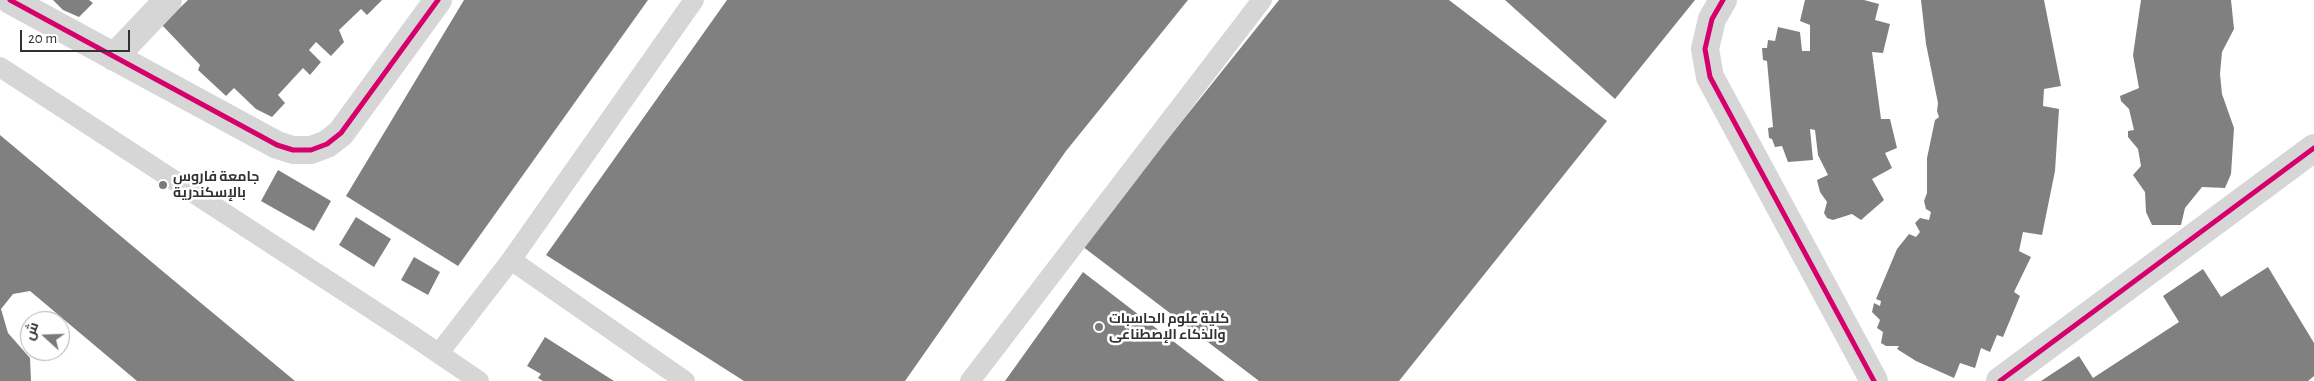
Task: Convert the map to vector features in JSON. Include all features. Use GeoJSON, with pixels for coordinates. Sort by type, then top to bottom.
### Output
{"type":"FeatureCollection","features":[{"type":"Feature","properties":{"kind":"street"},"geometry":{"type":"LineString","coordinates":[[10,0],[277,145],[293,150],[311,150],[327,144],[341,133],[438,0]]}},
{"type":"Feature","properties":{"kind":"street"},"geometry":{"type":"LineString","coordinates":[[114,57],[168,0]]}},
{"type":"Feature","properties":{"kind":"street"},"geometry":{"type":"LineString","coordinates":[[1723,0],[1712,19],[1705,48],[1710,77],[1874,381]]}},
{"type":"Feature","properties":{"kind":"street"},"geometry":{"type":"LineString","coordinates":[[2000,381],[2314,148]]}},
{"type":"Feature","properties":{"kind":"lane"},"geometry":{"type":"LineString","coordinates":[[439,353],[511,260],[694,0]]}},
{"type":"Feature","properties":{"kind":"lane"},"geometry":{"type":"LineString","coordinates":[[970,381],[1262,0]]}},
{"type":"Feature","properties":{"kind":"lane"},"geometry":{"type":"LineString","coordinates":[[0,67],[479,381]]}},
{"type":"Feature","properties":{"kind":"lane"},"geometry":{"type":"LineString","coordinates":[[511,260],[685,381]]}},
{"type":"Feature","properties":{"kind":"building"},"geometry":{"type":"Polygon","coordinates":[[[53,0],[89,0],[93,3],[79,17],[63,10],[53,0]]]}},
{"type":"Feature","properties":{"kind":"building"},"geometry":{"type":"Polygon","coordinates":[[[188,0],[382,0],[367,15],[361,9],[339,30],[344,42],[331,56],[316,42],[309,50],[321,62],[310,75],[303,68],[278,95],[285,103],[272,117],[256,109],[234,88],[226,96],[198,70],[200,65],[162,25],[188,0]]]}},
{"type":"Feature","properties":{"kind":"building"},"geometry":{"type":"Polygon","coordinates":[[[464,0],[648,0],[458,266],[346,196],[464,0]]]}},
{"type":"Feature","properties":{"kind":"building"},"geometry":{"type":"Polygon","coordinates":[[[727,0],[1188,0],[1066,151],[905,381],[744,381],[546,255],[727,0]]]}},
{"type":"Feature","properties":{"kind":"building"},"geometry":{"type":"Polygon","coordinates":[[[1279,0],[1449,0],[1607,121],[1399,381],[1259,381],[1082,246],[1279,0]]]}},
{"type":"Feature","properties":{"kind":"building"},"geometry":{"type":"Polygon","coordinates":[[[1505,0],[1695,0],[1615,99],[1505,0]]]}},
{"type":"Feature","properties":{"kind":"building"},"geometry":{"type":"Polygon","coordinates":[[[1805,0],[1864,0],[1879,4],[1875,20],[1890,24],[1883,53],[1872,52],[1881,119],[1890,119],[1897,148],[1885,153],[1892,168],[1872,179],[1884,200],[1861,220],[1852,214],[1833,220],[1827,218],[1824,213],[1827,202],[1820,192],[1817,180],[1828,175],[1818,155],[1815,130],[1810,129],[1813,160],[1788,162],[1782,146],[1775,147],[1772,139],[1769,138],[1768,128],[1773,127],[1767,61],[1763,60],[1762,48],[1767,48],[1768,40],[1775,41],[1778,27],[1800,32],[1802,51],[1810,51],[1810,25],[1800,21],[1805,0]]]}},
{"type":"Feature","properties":{"kind":"building"},"geometry":{"type":"Polygon","coordinates":[[[1921,0],[2044,0],[2061,86],[2044,89],[2043,106],[2059,109],[2055,171],[2042,235],[2023,232],[2019,251],[2031,257],[2014,292],[2020,296],[2003,337],[1997,335],[1990,352],[1981,348],[1975,368],[1960,363],[1954,378],[1916,361],[1897,349],[1899,346],[1886,346],[1881,343],[1883,332],[1877,328],[1880,320],[1872,312],[1874,303],[1880,306],[1881,301],[1876,299],[1897,249],[1909,234],[1916,237],[1920,232],[1915,223],[1920,218],[1929,220],[1931,212],[1926,209],[1924,201],[1927,193],[1927,158],[1935,120],[1939,117],[1926,44],[1921,0]]]}},
{"type":"Feature","properties":{"kind":"building"},"geometry":{"type":"Polygon","coordinates":[[[2141,0],[2231,0],[2234,29],[2222,52],[2220,74],[2222,94],[2234,128],[2231,174],[2225,188],[2202,187],[2185,208],[2181,225],[2152,225],[2146,212],[2145,192],[2133,175],[2141,166],[2138,149],[2128,137],[2128,131],[2134,130],[2129,109],[2121,101],[2120,96],[2139,88],[2133,55],[2141,0]]]}},
{"type":"Feature","properties":{"kind":"building"},"geometry":{"type":"Polygon","coordinates":[[[0,135],[295,381],[137,381],[70,325],[70,311],[54,311],[30,291],[13,294],[1,309],[8,333],[20,347],[20,361],[30,361],[31,381],[0,381],[0,135]]]}},
{"type":"Feature","properties":{"kind":"building"},"geometry":{"type":"Polygon","coordinates":[[[278,170],[331,201],[314,231],[261,201],[278,170]]]}},
{"type":"Feature","properties":{"kind":"building"},"geometry":{"type":"Polygon","coordinates":[[[356,217],[391,239],[374,267],[339,245],[356,217]]]}},
{"type":"Feature","properties":{"kind":"building"},"geometry":{"type":"Polygon","coordinates":[[[414,257],[440,272],[428,295],[401,280],[414,257]]]}},
{"type":"Feature","properties":{"kind":"building"},"geometry":{"type":"Polygon","coordinates":[[[2268,267],[2314,343],[2314,376],[2308,381],[2041,381],[2079,356],[2093,378],[2179,322],[2163,296],[2203,269],[2221,297],[2268,267]]]}},
{"type":"Feature","properties":{"kind":"building","name":"كلية علوم الحاسبات والذكاء الإصطناعى"},"geometry":{"type":"Polygon","coordinates":[[[1083,272],[1225,381],[1005,381],[1083,272]]]}},
{"type":"Feature","properties":{"kind":"building"},"geometry":{"type":"Polygon","coordinates":[[[545,337],[614,381],[543,381],[538,378],[541,374],[527,366],[545,337]]]}},
{"type":"Feature","properties":{"kind":"cycle path"},"geometry":{"type":"LineString","coordinates":[[10,0],[277,145],[293,150],[311,150],[327,144],[341,133],[438,0]]}},
{"type":"Feature","properties":{"kind":"cycle path"},"geometry":{"type":"LineString","coordinates":[[1723,0],[1712,19],[1705,49],[1710,77],[1874,381]]}},
{"type":"Feature","properties":{"kind":"cycle path"},"geometry":{"type":"LineString","coordinates":[[2000,381],[2314,148]]}},
{"type":"Feature","properties":{"kind":"place","name":"جامعة فاروس بالإسكندرية"},"geometry":{"type":"Point","coordinates":[163,185]}},
{"type":"Feature","properties":{"kind":"place","name":"كلية علوم الحاسبات والذكاء الإصطناعى"},"geometry":{"type":"Point","coordinates":[1099,327]}}]}
